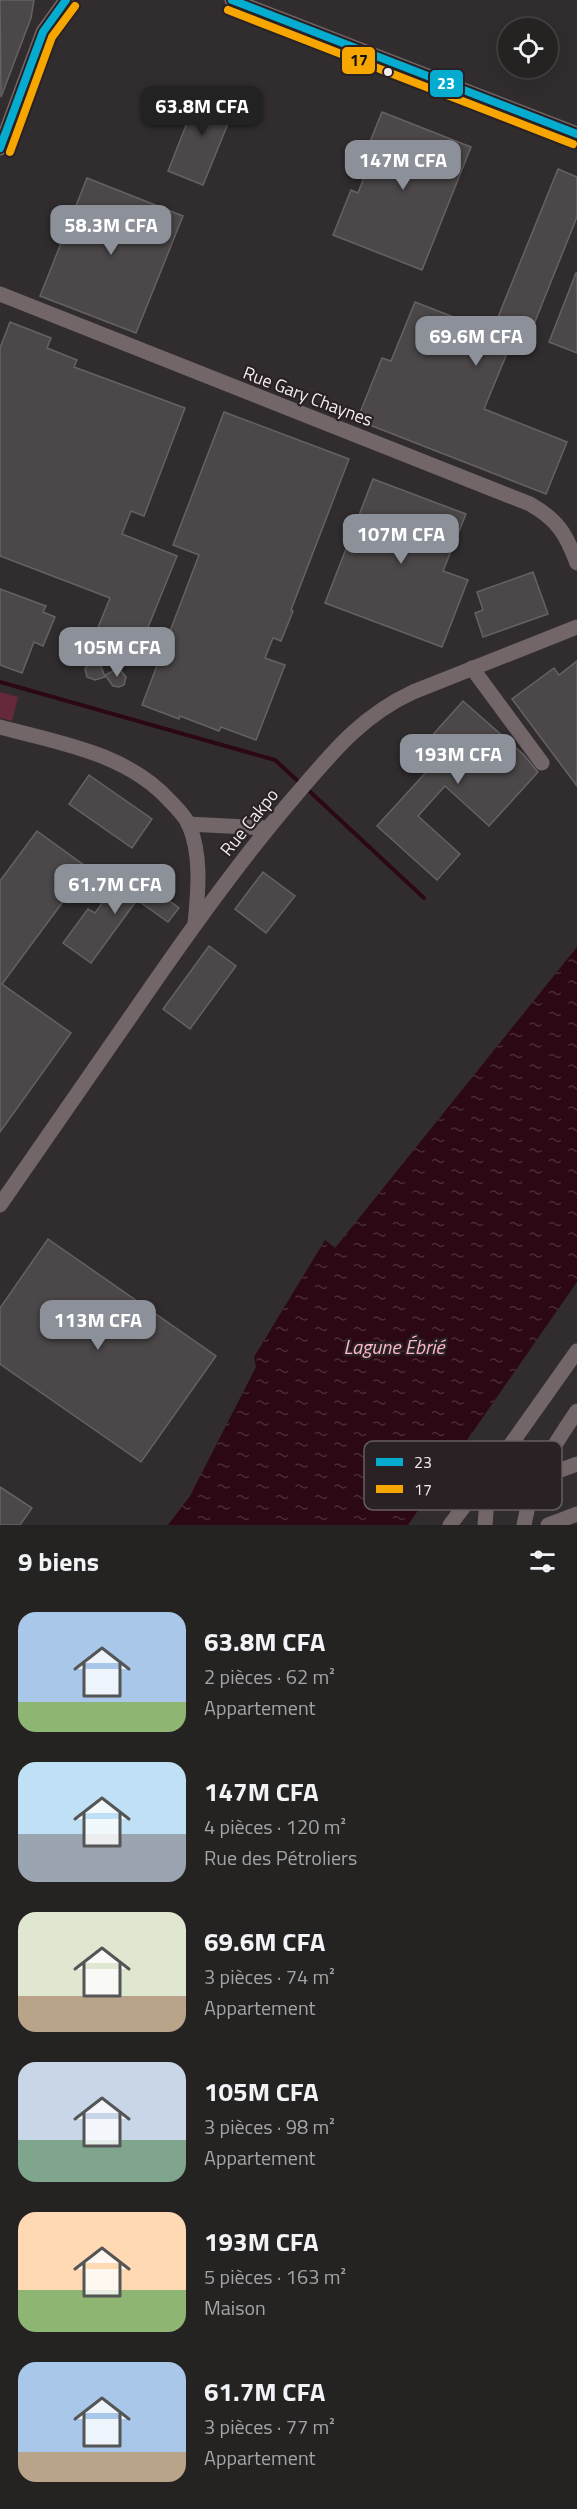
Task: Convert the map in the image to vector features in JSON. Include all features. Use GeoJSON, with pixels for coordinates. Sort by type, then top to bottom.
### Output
{"type":"FeatureCollection","features":[{"type":"Feature","properties":{"kind":"street"},"geometry":{"type":"LineString","coordinates":[[0,148],[43,32],[66,0]]}},
{"type":"Feature","properties":{"kind":"street"},"geometry":{"type":"LineString","coordinates":[[232,0],[577,134]]}},
{"type":"Feature","properties":{"kind":"street","name":"Rue Gary Chaynes"},"geometry":{"type":"LineString","coordinates":[[0,294],[530,504],[549,515],[562,529],[577,564]]}},
{"type":"Feature","properties":{"kind":"street","name":"Rue Cakpo"},"geometry":{"type":"LineString","coordinates":[[0,1205],[195,924],[267,828],[360,724],[388,703],[577,627]]}},
{"type":"Feature","properties":{"kind":"street"},"geometry":{"type":"LineString","coordinates":[[472,668],[542,763]]}},
{"type":"Feature","properties":{"kind":"street"},"geometry":{"type":"LineString","coordinates":[[0,727],[116,761],[137,772],[159,789],[188,824],[197,857],[199,883],[195,924]]}},
{"type":"Feature","properties":{"kind":"street"},"geometry":{"type":"LineString","coordinates":[[188,824],[267,828]]}},
{"type":"Feature","properties":{"kind":"street"},"geometry":{"type":"LineString","coordinates":[[513,1441],[577,1351]]}},
{"type":"Feature","properties":{"kind":"street"},"geometry":{"type":"LineString","coordinates":[[556,1441],[577,1411]]}},
{"type":"Feature","properties":{"kind":"street"},"geometry":{"type":"LineString","coordinates":[[562,1469],[577,1464]]}},
{"type":"Feature","properties":{"kind":"street"},"geometry":{"type":"LineString","coordinates":[[450,1525],[462,1510]]}},
{"type":"Feature","properties":{"kind":"street"},"geometry":{"type":"LineString","coordinates":[[485,1525],[486,1510]]}},
{"type":"Feature","properties":{"kind":"street"},"geometry":{"type":"LineString","coordinates":[[524,1525],[528,1510]]}},
{"type":"Feature","properties":{"kind":"street"},"geometry":{"type":"LineString","coordinates":[[548,1525],[577,1514]]}},
{"type":"Feature","properties":{"kind":"shaded area"},"geometry":{"type":"Polygon","coordinates":[[[0,692],[18,697],[12,721],[0,718],[0,692]]]}},
{"type":"Feature","properties":{"kind":"water","name":"Lagune Ébrié"},"geometry":{"type":"Polygon","coordinates":[[[577,947],[577,1282],[466,1441],[364,1441],[364,1510],[418,1510],[408,1525],[168,1525],[190,1496],[256,1367],[254,1357],[325,1240],[335,1248],[577,947]]]}},
{"type":"Feature","properties":{"kind":"building"},"geometry":{"type":"Polygon","coordinates":[[[0,0],[34,0],[31,18],[1,97],[0,0]]]}},
{"type":"Feature","properties":{"kind":"building"},"geometry":{"type":"Polygon","coordinates":[[[200,90],[236,104],[203,185],[168,171],[200,90]]]}},
{"type":"Feature","properties":{"kind":"building"},"geometry":{"type":"Polygon","coordinates":[[[382,112],[471,147],[422,270],[333,235],[351,190],[358,193],[366,172],[359,169],[382,112]]]}},
{"type":"Feature","properties":{"kind":"building"},"geometry":{"type":"Polygon","coordinates":[[[558,169],[577,177],[577,217],[530,334],[517,329],[484,409],[567,442],[546,494],[357,420],[382,358],[391,361],[415,302],[492,332],[558,169]]]}},
{"type":"Feature","properties":{"kind":"building"},"geometry":{"type":"Polygon","coordinates":[[[87,178],[183,216],[136,333],[40,296],[87,178]]]}},
{"type":"Feature","properties":{"kind":"building"},"geometry":{"type":"Polygon","coordinates":[[[577,273],[577,353],[549,342],[577,273]]]}},
{"type":"Feature","properties":{"kind":"building"},"geometry":{"type":"Polygon","coordinates":[[[10,322],[51,338],[47,348],[77,360],[74,367],[185,408],[144,516],[131,511],[122,534],[177,556],[140,647],[97,630],[110,598],[0,556],[0,348],[10,322]]]}},
{"type":"Feature","properties":{"kind":"building"},"geometry":{"type":"Polygon","coordinates":[[[224,412],[349,459],[281,641],[273,638],[265,658],[285,665],[256,740],[221,727],[219,731],[180,716],[179,719],[142,705],[199,555],[173,545],[224,412]]]}},
{"type":"Feature","properties":{"kind":"building"},"geometry":{"type":"Polygon","coordinates":[[[373,479],[466,514],[443,571],[468,580],[442,647],[325,603],[373,479]]]}},
{"type":"Feature","properties":{"kind":"building"},"geometry":{"type":"Polygon","coordinates":[[[533,572],[548,614],[483,637],[475,613],[483,610],[477,592],[533,572]]]}},
{"type":"Feature","properties":{"kind":"building"},"geometry":{"type":"Polygon","coordinates":[[[0,589],[46,606],[43,612],[55,617],[43,646],[34,642],[22,673],[0,665],[0,589]]]}},
{"type":"Feature","properties":{"kind":"building"},"geometry":{"type":"Polygon","coordinates":[[[577,661],[577,786],[512,699],[554,668],[559,675],[577,661]]]}},
{"type":"Feature","properties":{"kind":"building"},"geometry":{"type":"Polygon","coordinates":[[[94,662],[101,666],[105,677],[95,680],[87,677],[85,669],[88,664],[94,662]]]}},
{"type":"Feature","properties":{"kind":"building"},"geometry":{"type":"Polygon","coordinates":[[[115,670],[121,671],[126,677],[124,685],[113,686],[105,675],[115,670]]]}},
{"type":"Feature","properties":{"kind":"building"},"geometry":{"type":"Polygon","coordinates":[[[463,701],[524,755],[538,772],[489,826],[445,786],[418,816],[460,854],[437,880],[377,826],[428,770],[413,757],[463,701]]]}},
{"type":"Feature","properties":{"kind":"building"},"geometry":{"type":"Polygon","coordinates":[[[89,775],[152,819],[132,848],[69,804],[89,775]]]}},
{"type":"Feature","properties":{"kind":"building"},"geometry":{"type":"Polygon","coordinates":[[[37,831],[88,868],[2,984],[71,1033],[0,1132],[0,881],[37,831]]]}},
{"type":"Feature","properties":{"kind":"building"},"geometry":{"type":"Polygon","coordinates":[[[126,870],[179,908],[168,922],[137,900],[91,963],[63,943],[88,909],[95,913],[126,870]]]}},
{"type":"Feature","properties":{"kind":"building"},"geometry":{"type":"Polygon","coordinates":[[[263,872],[295,896],[266,933],[235,909],[263,872]]]}},
{"type":"Feature","properties":{"kind":"building"},"geometry":{"type":"Polygon","coordinates":[[[209,946],[236,966],[190,1029],[163,1009],[209,946]]]}},
{"type":"Feature","properties":{"kind":"building"},"geometry":{"type":"Polygon","coordinates":[[[48,1239],[216,1356],[141,1462],[0,1364],[0,1308],[48,1239]]]}},
{"type":"Feature","properties":{"kind":"building"},"geometry":{"type":"Polygon","coordinates":[[[0,1487],[32,1508],[20,1525],[0,1525],[0,1487]]]}},
{"type":"Feature","properties":{"kind":"waterway"},"geometry":{"type":"LineString","coordinates":[[0,682],[275,760],[300,783]]}},
{"type":"Feature","properties":{"kind":"waterway"},"geometry":{"type":"LineString","coordinates":[[306,788],[424,898]]}},
{"type":"Feature","properties":{"kind":"transit line","name":"23"},"geometry":{"type":"LineString","coordinates":[[0,148],[43,32],[66,0]]}},
{"type":"Feature","properties":{"kind":"transit line","name":"23"},"geometry":{"type":"LineString","coordinates":[[232,0],[577,134]]}},
{"type":"Feature","properties":{"kind":"transit line","name":"17"},"geometry":{"type":"LineString","coordinates":[[10,152],[52,37],[75,6]]}},
{"type":"Feature","properties":{"kind":"transit line","name":"17"},"geometry":{"type":"LineString","coordinates":[[228,10],[573,144]]}}]}
